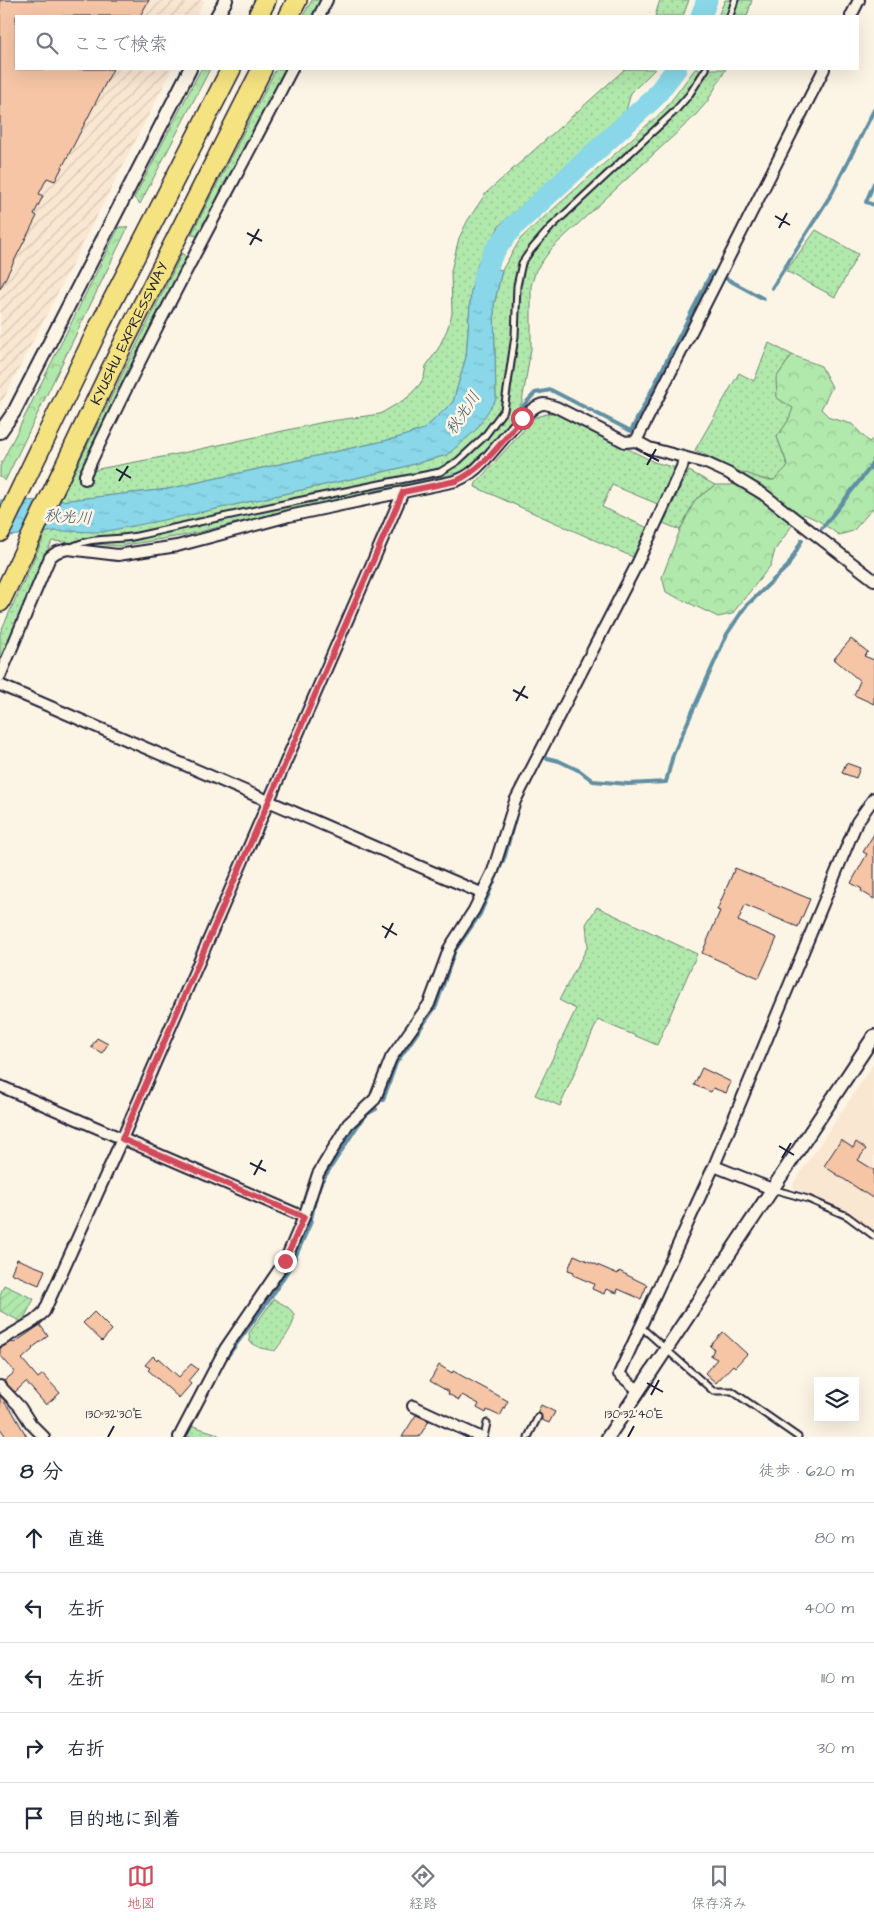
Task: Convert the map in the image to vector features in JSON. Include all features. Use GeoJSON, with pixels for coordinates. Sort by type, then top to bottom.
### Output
{"type":"FeatureCollection","features":[{"type":"Feature","properties":{"kind":"highway"},"geometry":{"type":"LineString","coordinates":[[258,15],[266,0]]}},
{"type":"Feature","properties":{"kind":"highway"},"geometry":{"type":"LineString","coordinates":[[290,15],[297,0]]}},
{"type":"Feature","properties":{"kind":"highway","name":"KYUSHU EXPRESSWAY"},"geometry":{"type":"LineString","coordinates":[[0,532],[99,327],[230,70]]}},
{"type":"Feature","properties":{"kind":"highway","name":"KYUSHU EXPRESSWAY"},"geometry":{"type":"LineString","coordinates":[[0,602],[125,340],[261,70]]}},
{"type":"Feature","properties":{"kind":"street"},"geometry":{"type":"LineString","coordinates":[[218,15],[226,0]]}},
{"type":"Feature","properties":{"kind":"street"},"geometry":{"type":"LineString","coordinates":[[320,15],[327,0]]}},
{"type":"Feature","properties":{"kind":"street"},"geometry":{"type":"LineString","coordinates":[[852,15],[859,0]]}},
{"type":"Feature","properties":{"kind":"street"},"geometry":{"type":"LineString","coordinates":[[0,432],[14,412],[189,70]]}},
{"type":"Feature","properties":{"kind":"street"},"geometry":{"type":"LineString","coordinates":[[85,480],[85,475],[137,368],[291,70]]}},
{"type":"Feature","properties":{"kind":"street"},"geometry":{"type":"LineString","coordinates":[[636,441],[823,70]]}},
{"type":"Feature","properties":{"kind":"street"},"geometry":{"type":"LineString","coordinates":[[0,676],[50,557],[57,552],[68,549],[118,556],[177,546],[289,516],[456,481],[482,464],[522,418],[536,406],[544,404],[556,407],[625,442],[636,441],[649,448],[706,463],[763,494],[874,580]]}},
{"type":"Feature","properties":{"kind":"street"},"geometry":{"type":"LineString","coordinates":[[179,1437],[225,1349],[285,1261],[304,1217],[318,1174],[348,1124],[375,1099],[391,1058],[429,1004],[450,947],[474,910],[493,871],[515,801],[637,564],[682,467],[684,457]]}},
{"type":"Feature","properties":{"kind":"street"},"geometry":{"type":"LineString","coordinates":[[0,1341],[34,1321],[44,1312],[122,1139],[403,492]]}},
{"type":"Feature","properties":{"kind":"street"},"geometry":{"type":"LineString","coordinates":[[0,685],[481,893]]}},
{"type":"Feature","properties":{"kind":"street"},"geometry":{"type":"LineString","coordinates":[[638,1390],[619,1374],[714,1166],[857,822],[874,798]]}},
{"type":"Feature","properties":{"kind":"street"},"geometry":{"type":"LineString","coordinates":[[608,1437],[874,1036]]}},
{"type":"Feature","properties":{"kind":"street"},"geometry":{"type":"LineString","coordinates":[[0,1086],[304,1217]]}},
{"type":"Feature","properties":{"kind":"street"},"geometry":{"type":"LineString","coordinates":[[714,1166],[772,1189]]}},
{"type":"Feature","properties":{"kind":"street"},"geometry":{"type":"LineString","coordinates":[[0,1386],[20,1407],[30,1424],[44,1437]]}},
{"type":"Feature","properties":{"kind":"street"},"geometry":{"type":"LineString","coordinates":[[413,1406],[441,1415],[480,1437]]}},
{"type":"Feature","properties":{"kind":"lane"},"geometry":{"type":"LineString","coordinates":[[730,15],[736,0]]}},
{"type":"Feature","properties":{"kind":"lane"},"geometry":{"type":"LineString","coordinates":[[68,549],[89,540],[128,538],[246,511],[440,472],[458,461],[484,436],[504,410],[515,336],[516,286],[522,263],[530,250],[551,227],[675,111],[689,95],[705,70]]}},
{"type":"Feature","properties":{"kind":"lane"},"geometry":{"type":"LineString","coordinates":[[772,1189],[808,1199],[847,1216],[874,1236]]}},
{"type":"Feature","properties":{"kind":"lane"},"geometry":{"type":"LineString","coordinates":[[640,1326],[713,1391],[732,1391],[798,1437]]}},
{"type":"Feature","properties":{"kind":"lane"},"geometry":{"type":"LineString","coordinates":[[528,1437],[538,1417]]}},
{"type":"Feature","properties":{"kind":"lane"},"geometry":{"type":"LineString","coordinates":[[484,1437],[487,1423]]}},
{"type":"Feature","properties":{"kind":"shaded area"},"geometry":{"type":"Polygon","coordinates":[[[0,0],[205,0],[197,15],[15,15],[15,70],[171,70],[0,406],[0,0]]]}},
{"type":"Feature","properties":{"kind":"shaded area"},"geometry":{"type":"Polygon","coordinates":[[[874,1063],[874,1231],[853,1216],[824,1201],[794,1189],[793,1184],[874,1063]]]}},
{"type":"Feature","properties":{"kind":"green space"},"geometry":{"type":"Polygon","coordinates":[[[312,0],[321,0],[314,15],[304,15],[312,0]]]}},
{"type":"Feature","properties":{"kind":"green space"},"geometry":{"type":"Polygon","coordinates":[[[660,0],[689,0],[683,15],[655,15],[660,0]]]}},
{"type":"Feature","properties":{"kind":"green space"},"geometry":{"type":"Polygon","coordinates":[[[725,0],[752,0],[747,15],[718,15],[725,0]]]}},
{"type":"Feature","properties":{"kind":"green space"},"geometry":{"type":"Polygon","coordinates":[[[200,70],[209,70],[140,204],[134,198],[200,70]]]}},
{"type":"Feature","properties":{"kind":"green space"},"geometry":{"type":"Polygon","coordinates":[[[275,70],[285,70],[201,236],[191,235],[275,70]]]}},
{"type":"Feature","properties":{"kind":"green space"},"geometry":{"type":"Polygon","coordinates":[[[624,70],[654,70],[631,93],[625,114],[500,225],[478,263],[471,291],[466,357],[453,402],[424,429],[397,438],[168,489],[60,501],[182,253],[189,260],[78,480],[98,469],[173,455],[324,422],[380,414],[407,398],[420,384],[424,377],[426,366],[438,349],[447,330],[452,314],[451,271],[459,238],[468,220],[486,193],[624,70]]]}},
{"type":"Feature","properties":{"kind":"green space"},"geometry":{"type":"Polygon","coordinates":[[[694,70],[725,70],[707,102],[694,117],[552,248],[536,270],[531,286],[531,349],[522,402],[505,430],[463,472],[297,508],[187,535],[120,546],[52,541],[0,659],[0,633],[46,532],[189,515],[396,469],[447,455],[496,399],[494,305],[502,270],[521,238],[665,109],[694,70]]]}},
{"type":"Feature","properties":{"kind":"green space"},"geometry":{"type":"Polygon","coordinates":[[[119,227],[128,227],[5,481],[0,477],[0,466],[119,227]]]}},
{"type":"Feature","properties":{"kind":"green space"},"geometry":{"type":"Polygon","coordinates":[[[816,230],[858,254],[835,297],[786,271],[816,230]]]}},
{"type":"Feature","properties":{"kind":"green space"},"geometry":{"type":"Polygon","coordinates":[[[769,343],[792,355],[776,378],[794,408],[777,437],[788,466],[774,480],[754,477],[695,450],[739,373],[754,381],[769,343]]]}},
{"type":"Feature","properties":{"kind":"green space"},"geometry":{"type":"Polygon","coordinates":[[[792,355],[821,366],[832,387],[821,409],[830,418],[852,424],[869,442],[874,438],[874,507],[853,531],[839,535],[819,521],[804,514],[791,527],[775,550],[771,565],[732,614],[718,617],[666,592],[662,577],[680,530],[695,500],[715,485],[732,485],[746,473],[765,480],[774,480],[788,466],[777,437],[788,421],[793,408],[777,398],[776,378],[792,355]]]}},
{"type":"Feature","properties":{"kind":"green space"},"geometry":{"type":"Polygon","coordinates":[[[555,412],[654,462],[676,468],[660,505],[612,485],[602,507],[648,528],[635,558],[475,487],[476,483],[535,417],[555,412]]]}},
{"type":"Feature","properties":{"kind":"green space"},"geometry":{"type":"Polygon","coordinates":[[[689,471],[715,485],[695,500],[680,530],[663,523],[689,471]]]}},
{"type":"Feature","properties":{"kind":"green space"},"geometry":{"type":"Polygon","coordinates":[[[597,907],[697,954],[657,1045],[598,1020],[560,1106],[535,1095],[576,1009],[559,1000],[588,946],[586,924],[597,907]]]}},
{"type":"Feature","properties":{"kind":"green space"},"geometry":{"type":"Polygon","coordinates":[[[4,1285],[34,1299],[22,1322],[0,1311],[0,1295],[4,1285]]]}},
{"type":"Feature","properties":{"kind":"green space"},"geometry":{"type":"Polygon","coordinates":[[[274,1299],[290,1309],[294,1317],[288,1332],[275,1351],[260,1348],[250,1342],[249,1333],[274,1299]]]}},
{"type":"Feature","properties":{"kind":"green space"},"geometry":{"type":"Polygon","coordinates":[[[193,1426],[215,1433],[221,1437],[187,1437],[193,1426]]]}},
{"type":"Feature","properties":{"kind":"water"},"geometry":{"type":"Polygon","coordinates":[[[478,263],[502,270],[494,305],[496,399],[476,430],[447,455],[396,469],[189,515],[102,532],[55,531],[0,537],[0,500],[60,501],[168,489],[397,438],[424,429],[453,402],[466,357],[471,291],[478,263]]]}},
{"type":"Feature","properties":{"kind":"building"},"geometry":{"type":"Polygon","coordinates":[[[0,0],[149,0],[141,15],[15,15],[15,70],[112,70],[55,181],[47,178],[39,194],[43,196],[34,214],[37,216],[0,289],[0,0]]]}},
{"type":"Feature","properties":{"kind":"building"},"geometry":{"type":"Polygon","coordinates":[[[851,639],[868,652],[864,656],[874,660],[874,704],[854,695],[860,681],[834,659],[851,639]]]}},
{"type":"Feature","properties":{"kind":"building"},"geometry":{"type":"Polygon","coordinates":[[[846,763],[860,768],[856,778],[842,773],[846,763]]]}},
{"type":"Feature","properties":{"kind":"building"},"geometry":{"type":"Polygon","coordinates":[[[874,834],[874,899],[851,883],[867,854],[863,852],[874,834]]]}},
{"type":"Feature","properties":{"kind":"building"},"geometry":{"type":"Polygon","coordinates":[[[735,868],[810,899],[798,927],[745,905],[738,921],[777,938],[759,978],[702,953],[720,911],[717,910],[735,868]]]}},
{"type":"Feature","properties":{"kind":"building"},"geometry":{"type":"Polygon","coordinates":[[[97,1038],[108,1044],[102,1053],[91,1047],[97,1038]]]}},
{"type":"Feature","properties":{"kind":"building"},"geometry":{"type":"Polygon","coordinates":[[[702,1068],[731,1082],[726,1093],[713,1088],[711,1092],[694,1085],[702,1068]]]}},
{"type":"Feature","properties":{"kind":"building"},"geometry":{"type":"Polygon","coordinates":[[[841,1140],[853,1148],[856,1142],[866,1149],[858,1160],[874,1170],[874,1199],[824,1166],[841,1140]]]}},
{"type":"Feature","properties":{"kind":"building"},"geometry":{"type":"Polygon","coordinates":[[[574,1255],[618,1274],[619,1271],[647,1285],[641,1299],[618,1289],[617,1293],[606,1289],[604,1294],[592,1289],[594,1284],[573,1275],[574,1272],[568,1270],[574,1255]]]}},
{"type":"Feature","properties":{"kind":"building"},"geometry":{"type":"Polygon","coordinates":[[[17,1259],[45,1270],[39,1285],[11,1273],[17,1259]]]}},
{"type":"Feature","properties":{"kind":"building"},"geometry":{"type":"Polygon","coordinates":[[[94,1312],[112,1330],[102,1341],[83,1323],[94,1312]]]}},
{"type":"Feature","properties":{"kind":"building"},"geometry":{"type":"Polygon","coordinates":[[[40,1325],[48,1336],[32,1348],[22,1359],[38,1378],[43,1374],[60,1393],[46,1405],[26,1382],[15,1392],[4,1381],[15,1372],[0,1355],[2,1347],[12,1342],[14,1343],[40,1325]]]}},
{"type":"Feature","properties":{"kind":"building"},"geometry":{"type":"Polygon","coordinates":[[[723,1332],[747,1354],[735,1367],[733,1365],[716,1383],[705,1373],[717,1359],[711,1356],[714,1349],[710,1346],[723,1332]]]}},
{"type":"Feature","properties":{"kind":"building"},"geometry":{"type":"Polygon","coordinates":[[[153,1356],[157,1360],[158,1358],[179,1377],[191,1364],[198,1369],[188,1381],[191,1384],[179,1398],[148,1370],[150,1368],[145,1365],[153,1356]]]}},
{"type":"Feature","properties":{"kind":"building"},"geometry":{"type":"Polygon","coordinates":[[[439,1365],[508,1401],[500,1416],[487,1410],[486,1413],[477,1408],[479,1404],[462,1395],[459,1400],[430,1381],[439,1365]]]}},
{"type":"Feature","properties":{"kind":"building"},"geometry":{"type":"Polygon","coordinates":[[[0,1396],[12,1411],[27,1437],[6,1437],[0,1428],[0,1396]]]}},
{"type":"Feature","properties":{"kind":"building"},"geometry":{"type":"Polygon","coordinates":[[[541,1405],[555,1412],[549,1423],[542,1420],[541,1414],[537,1413],[541,1405]]]}},
{"type":"Feature","properties":{"kind":"building"},"geometry":{"type":"Polygon","coordinates":[[[416,1415],[429,1421],[419,1437],[402,1437],[416,1415]]]}},
{"type":"Feature","properties":{"kind":"waterway","name":"秋光川"},"geometry":{"type":"LineString","coordinates":[[701,15],[707,0]]}},
{"type":"Feature","properties":{"kind":"waterway","name":"秋光川"},"geometry":{"type":"LineString","coordinates":[[482,293],[483,280],[493,253],[513,227],[654,98],[675,70]]}},
{"type":"Feature","properties":{"kind":"waterway"},"geometry":{"type":"LineString","coordinates":[[772,288],[832,193],[874,110]]}},
{"type":"Feature","properties":{"kind":"waterway"},"geometry":{"type":"LineString","coordinates":[[874,183],[866,202],[874,205]]}},
{"type":"Feature","properties":{"kind":"waterway"},"geometry":{"type":"LineString","coordinates":[[520,409],[535,393],[551,390],[631,431],[712,272]]}},
{"type":"Feature","properties":{"kind":"waterway"},"geometry":{"type":"LineString","coordinates":[[727,279],[764,299]]}},
{"type":"Feature","properties":{"kind":"waterway"},"geometry":{"type":"LineString","coordinates":[[822,528],[869,469],[874,459]]}},
{"type":"Feature","properties":{"kind":"waterway"},"geometry":{"type":"LineString","coordinates":[[541,761],[543,757],[559,761],[580,771],[593,781],[628,784],[666,782],[673,755],[727,634],[745,607],[788,566],[802,540]]}},
{"type":"Feature","properties":{"kind":"waterway"},"geometry":{"type":"LineString","coordinates":[[383,1100],[396,1063],[436,1006],[455,950],[480,914],[505,856],[517,810]]}},
{"type":"Feature","properties":{"kind":"waterway"},"geometry":{"type":"LineString","coordinates":[[226,1358],[272,1296],[293,1262],[310,1224],[318,1187],[358,1125],[367,1114],[376,1109]]}},
{"type":"Feature","properties":{"kind":"route"},"geometry":{"type":"LineString","coordinates":[[285,1261],[304,1217],[122,1139],[403,492],[456,481],[464,477],[482,464],[522,418]]}}]}
